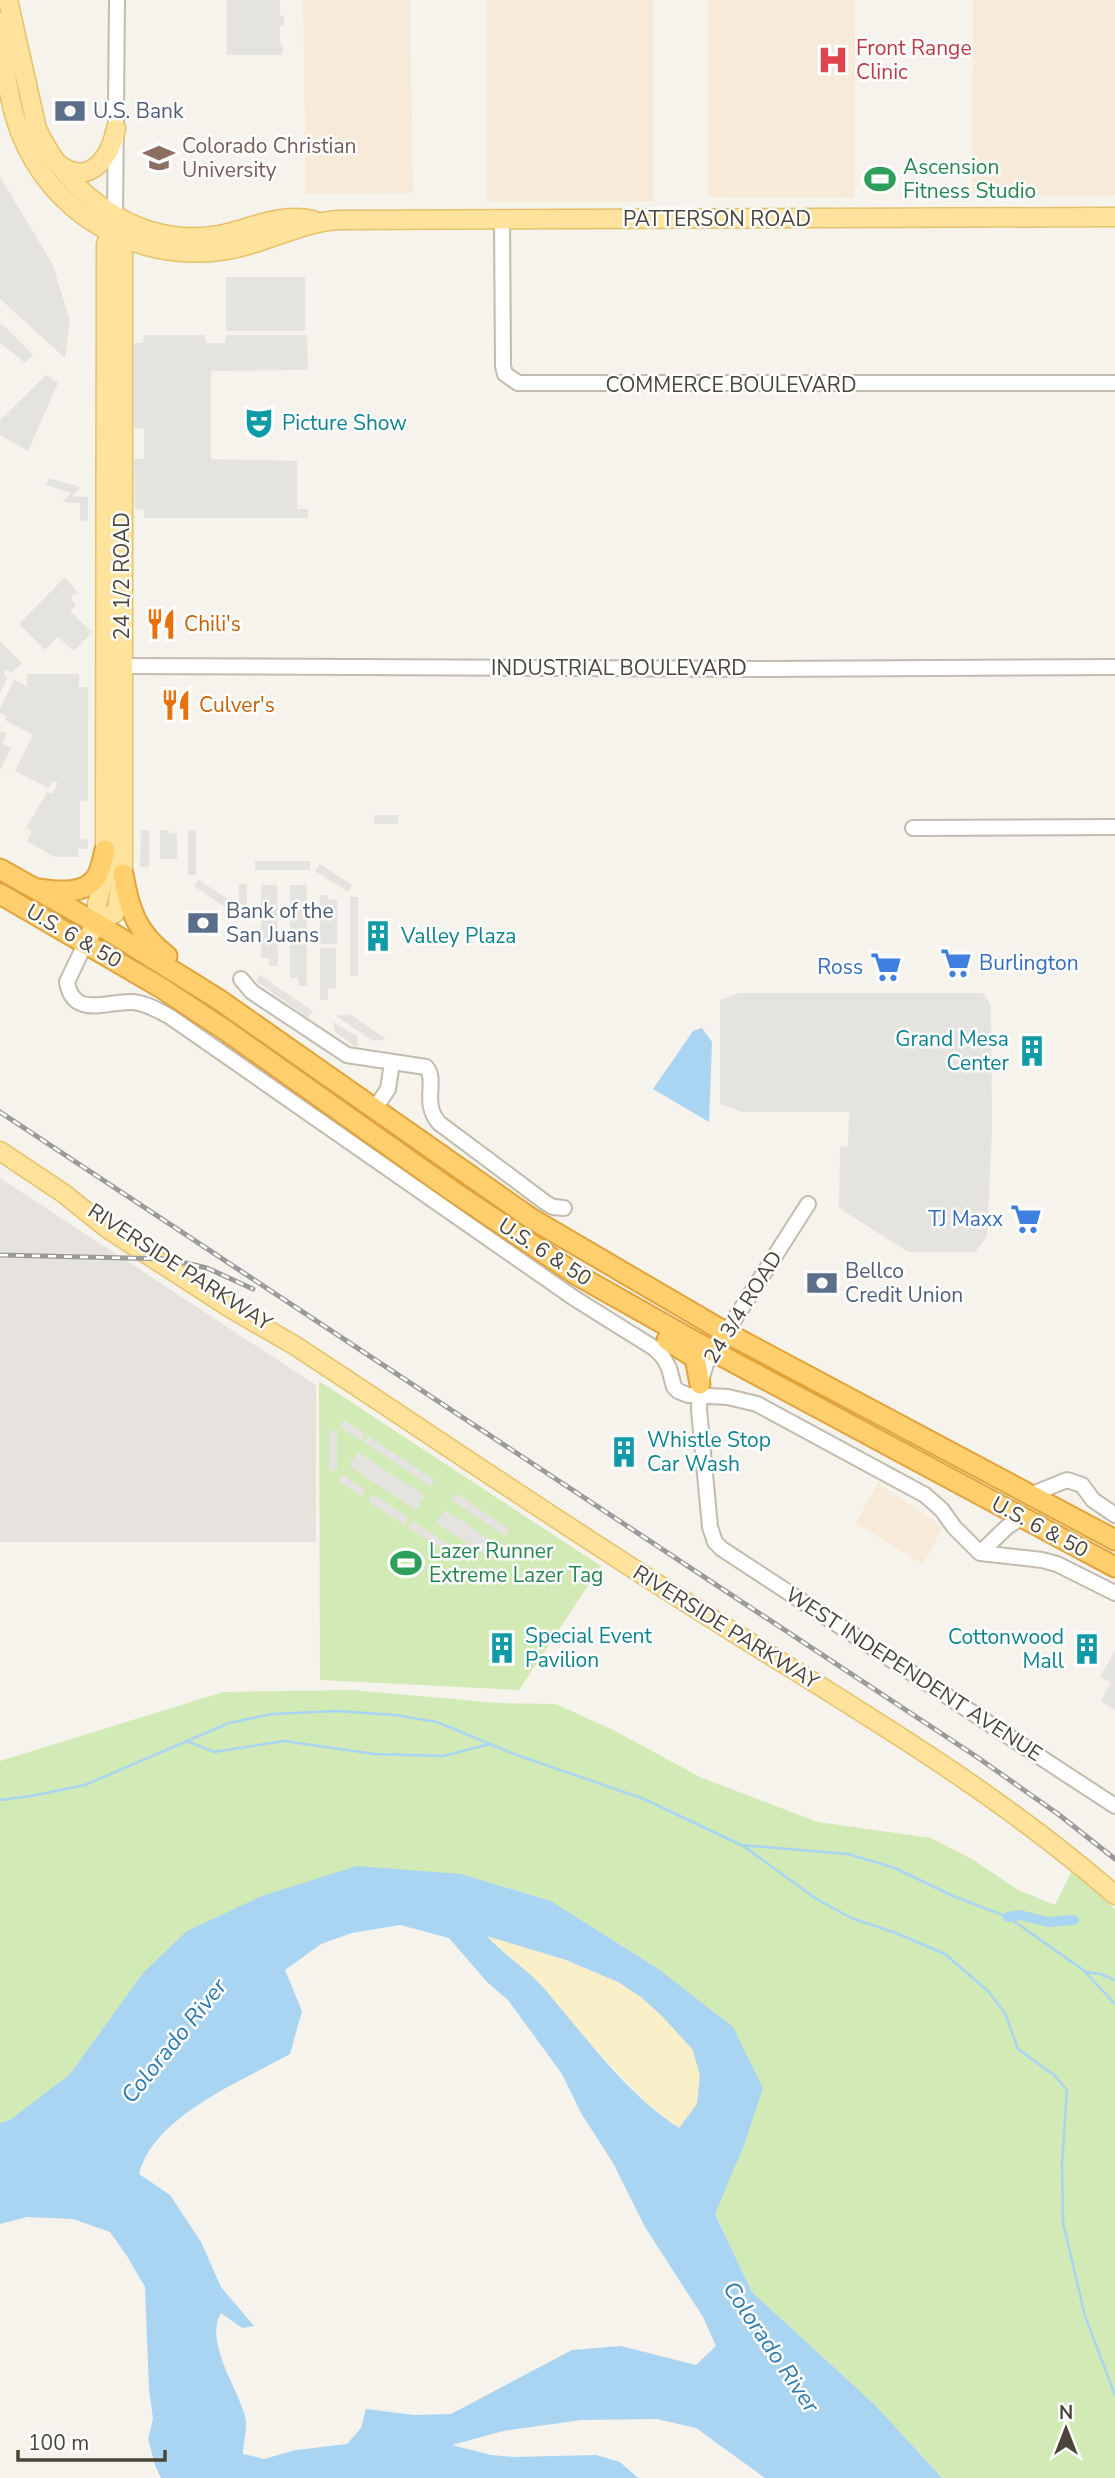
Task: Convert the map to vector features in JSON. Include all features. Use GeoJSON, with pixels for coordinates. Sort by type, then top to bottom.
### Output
{"type":"FeatureCollection","features":[{"type":"Feature","properties":{"kind":"highway"},"geometry":{"type":"LineString","coordinates":[[33,888],[63,892],[84,888],[96,877],[105,850]]}},
{"type":"Feature","properties":{"kind":"highway","name":"U.S. 6 & 50"},"geometry":{"type":"LineString","coordinates":[[0,869],[96,923],[218,999],[523,1213],[726,1328],[1115,1539]]}},
{"type":"Feature","properties":{"kind":"highway"},"geometry":{"type":"LineString","coordinates":[[123,874],[132,916],[148,938],[166,956],[206,983],[218,999]]}},
{"type":"Feature","properties":{"kind":"highway","name":"U.S. 6 & 50"},"geometry":{"type":"LineString","coordinates":[[0,894],[160,987],[577,1275],[694,1341],[1115,1567]]}},
{"type":"Feature","properties":{"kind":"highway"},"geometry":{"type":"LineString","coordinates":[[228,1032],[258,1043],[359,1111],[374,1110]]}},
{"type":"Feature","properties":{"kind":"highway"},"geometry":{"type":"LineString","coordinates":[[548,1255],[577,1287],[695,1358],[699,1389]]}},
{"type":"Feature","properties":{"kind":"highway"},"geometry":{"type":"LineString","coordinates":[[548,1255],[582,1265],[704,1334],[718,1334],[726,1328]]}},
{"type":"Feature","properties":{"kind":"highway"},"geometry":{"type":"LineString","coordinates":[[859,1430],[912,1447],[995,1491],[1014,1497],[1030,1495]]}},
{"type":"Feature","properties":{"kind":"highway"},"geometry":{"type":"LineString","coordinates":[[1022,1517],[1040,1514],[1115,1552]]}},
{"type":"Feature","properties":{"kind":"main road","name":"PATTERSON ROAD"},"geometry":{"type":"LineString","coordinates":[[8,0],[37,129],[54,160],[115,229]]}},
{"type":"Feature","properties":{"kind":"main road","name":"PATTERSON ROAD"},"geometry":{"type":"LineString","coordinates":[[0,22],[15,116],[31,156],[47,181],[65,201],[87,219],[115,229],[198,237],[234,232],[278,219],[304,218],[320,221],[1115,217]]}},
{"type":"Feature","properties":{"kind":"main road"},"geometry":{"type":"LineString","coordinates":[[54,160],[74,172],[89,171],[96,167],[111,149],[116,128]]}},
{"type":"Feature","properties":{"kind":"main road","name":"24 1/2 ROAD"},"geometry":{"type":"LineString","coordinates":[[86,942],[96,923],[97,904],[105,874],[113,664],[105,596],[106,244],[115,229]]}},
{"type":"Feature","properties":{"kind":"main road","name":"24 1/2 ROAD"},"geometry":{"type":"LineString","coordinates":[[96,923],[115,913],[123,874],[122,726],[113,672],[115,229]]}},
{"type":"Feature","properties":{"kind":"main road","name":"RIVERSIDE PARKWAY"},"geometry":{"type":"LineString","coordinates":[[0,1151],[63,1193],[108,1229],[230,1308],[294,1345],[690,1605],[954,1772],[1050,1841],[1115,1895]]}},
{"type":"Feature","properties":{"kind":"street","name":"24 1/2 ROAD"},"geometry":{"type":"LineString","coordinates":[[115,229],[117,0]]}},
{"type":"Feature","properties":{"kind":"street","name":"COMMERCE BOULEVARD"},"geometry":{"type":"LineString","coordinates":[[502,219],[503,366],[505,374],[518,383],[1115,383]]}},
{"type":"Feature","properties":{"kind":"street","name":"INDUSTRIAL BOULEVARD"},"geometry":{"type":"LineString","coordinates":[[113,664],[739,669],[1115,667]]}},
{"type":"Feature","properties":{"kind":"street"},"geometry":{"type":"LineString","coordinates":[[912,828],[1115,827]]}},
{"type":"Feature","properties":{"kind":"street"},"geometry":{"type":"LineString","coordinates":[[86,942],[67,982],[74,998],[86,1005],[97,1007],[127,1002],[141,1003],[169,1016],[583,1304],[654,1348],[663,1357],[678,1391],[699,1389],[757,1404],[925,1495],[980,1553],[1057,1564],[1115,1593]]}},
{"type":"Feature","properties":{"kind":"street"},"geometry":{"type":"LineString","coordinates":[[240,979],[252,992],[338,1051],[429,1070],[431,1110],[439,1123],[546,1203],[564,1208]]}},
{"type":"Feature","properties":{"kind":"street"},"geometry":{"type":"LineString","coordinates":[[374,1110],[389,1084],[392,1063]]}},
{"type":"Feature","properties":{"kind":"street","name":"24 3/4 ROAD"},"geometry":{"type":"LineString","coordinates":[[715,1542],[710,1527],[699,1389],[726,1328],[808,1204]]}},
{"type":"Feature","properties":{"kind":"street"},"geometry":{"type":"LineString","coordinates":[[1030,1495],[1067,1480],[1082,1485],[1093,1500],[1115,1515]]}},
{"type":"Feature","properties":{"kind":"street"},"geometry":{"type":"LineString","coordinates":[[980,1553],[1007,1527],[1022,1517]]}},
{"type":"Feature","properties":{"kind":"street","name":"WEST INDEPENDENT AVENUE"},"geometry":{"type":"LineString","coordinates":[[715,1542],[1115,1806]]}},
{"type":"Feature","properties":{"kind":"shaded area"},"geometry":{"type":"Polygon","coordinates":[[[227,0],[280,0],[280,15],[284,16],[284,25],[280,26],[283,55],[227,55],[227,0]]]}},
{"type":"Feature","properties":{"kind":"shaded area"},"geometry":{"type":"Polygon","coordinates":[[[303,0],[410,0],[413,193],[306,194],[303,0]]]}},
{"type":"Feature","properties":{"kind":"shaded area"},"geometry":{"type":"Polygon","coordinates":[[[487,0],[653,0],[653,202],[487,202],[487,0]]]}},
{"type":"Feature","properties":{"kind":"shaded area"},"geometry":{"type":"Polygon","coordinates":[[[708,0],[855,0],[854,198],[708,197],[708,0]]]}},
{"type":"Feature","properties":{"kind":"shaded area"},"geometry":{"type":"Polygon","coordinates":[[[973,0],[1115,0],[1115,195],[972,196],[973,0]]]}},
{"type":"Feature","properties":{"kind":"shaded area"},"geometry":{"type":"Polygon","coordinates":[[[0,177],[52,263],[70,320],[65,358],[0,299],[0,177]]]}},
{"type":"Feature","properties":{"kind":"shaded area"},"geometry":{"type":"Polygon","coordinates":[[[226,277],[305,277],[305,331],[226,331],[226,277]]]}},
{"type":"Feature","properties":{"kind":"shaded area"},"geometry":{"type":"Polygon","coordinates":[[[2,324],[33,355],[25,363],[0,343],[2,324]]]}},
{"type":"Feature","properties":{"kind":"shaded area"},"geometry":{"type":"Polygon","coordinates":[[[144,335],[205,335],[205,343],[225,343],[226,335],[307,335],[308,370],[211,371],[211,459],[297,461],[297,509],[308,509],[308,518],[144,518],[144,510],[135,509],[134,459],[144,459],[144,429],[134,428],[134,343],[143,343],[144,335]]]}},
{"type":"Feature","properties":{"kind":"shaded area"},"geometry":{"type":"Polygon","coordinates":[[[46,375],[58,383],[28,451],[0,435],[0,420],[46,375]]]}},
{"type":"Feature","properties":{"kind":"shaded area"},"geometry":{"type":"Polygon","coordinates":[[[49,478],[81,487],[72,496],[88,497],[88,521],[80,520],[80,503],[62,502],[71,493],[46,485],[49,478]]]}},
{"type":"Feature","properties":{"kind":"shaded area"},"geometry":{"type":"Polygon","coordinates":[[[65,577],[79,594],[75,593],[72,597],[76,605],[70,611],[92,632],[74,651],[58,637],[45,650],[19,624],[65,577]]]}},
{"type":"Feature","properties":{"kind":"shaded area"},"geometry":{"type":"Polygon","coordinates":[[[0,641],[22,663],[11,673],[4,670],[8,677],[0,693],[0,641]]]}},
{"type":"Feature","properties":{"kind":"shaded area"},"geometry":{"type":"Polygon","coordinates":[[[27,674],[79,674],[79,687],[88,687],[88,800],[80,801],[80,839],[88,840],[88,849],[78,849],[78,857],[55,857],[27,841],[32,831],[26,828],[47,792],[52,794],[58,783],[53,781],[49,788],[15,771],[33,735],[5,720],[7,717],[0,713],[0,709],[14,680],[27,686],[27,674]]]}},
{"type":"Feature","properties":{"kind":"shaded area"},"geometry":{"type":"Polygon","coordinates":[[[0,731],[7,734],[2,743],[11,748],[0,771],[0,731]]]}},
{"type":"Feature","properties":{"kind":"shaded area"},"geometry":{"type":"Polygon","coordinates":[[[374,815],[398,815],[398,824],[374,824],[374,815]]]}},
{"type":"Feature","properties":{"kind":"shaded area"},"geometry":{"type":"Polygon","coordinates":[[[141,830],[149,830],[149,867],[140,867],[141,830]]]}},
{"type":"Feature","properties":{"kind":"shaded area"},"geometry":{"type":"Polygon","coordinates":[[[160,830],[177,834],[177,859],[160,859],[160,830]]]}},
{"type":"Feature","properties":{"kind":"shaded area"},"geometry":{"type":"Polygon","coordinates":[[[188,830],[196,830],[196,875],[188,875],[188,830]]]}},
{"type":"Feature","properties":{"kind":"shaded area"},"geometry":{"type":"Polygon","coordinates":[[[255,861],[310,861],[310,870],[255,870],[255,861]]]}},
{"type":"Feature","properties":{"kind":"shaded area"},"geometry":{"type":"Polygon","coordinates":[[[320,864],[352,885],[348,892],[315,871],[320,864]]]}},
{"type":"Feature","properties":{"kind":"shaded area"},"geometry":{"type":"Polygon","coordinates":[[[199,880],[232,902],[228,909],[194,886],[199,880]]]}},
{"type":"Feature","properties":{"kind":"shaded area"},"geometry":{"type":"Polygon","coordinates":[[[239,884],[247,884],[247,915],[239,915],[239,884]]]}},
{"type":"Feature","properties":{"kind":"shaded area"},"geometry":{"type":"Polygon","coordinates":[[[261,885],[277,885],[278,966],[269,966],[269,958],[261,958],[261,885]]]}},
{"type":"Feature","properties":{"kind":"shaded area"},"geometry":{"type":"Polygon","coordinates":[[[290,885],[307,885],[307,929],[290,929],[290,885]]]}},
{"type":"Feature","properties":{"kind":"shaded area"},"geometry":{"type":"Polygon","coordinates":[[[320,895],[328,895],[328,899],[337,900],[337,944],[320,944],[320,895]]]}},
{"type":"Feature","properties":{"kind":"shaded area"},"geometry":{"type":"Polygon","coordinates":[[[350,897],[358,897],[358,976],[350,976],[350,897]]]}},
{"type":"Feature","properties":{"kind":"shaded area"},"geometry":{"type":"Polygon","coordinates":[[[290,934],[307,934],[307,986],[299,986],[298,978],[290,978],[290,934]]]}},
{"type":"Feature","properties":{"kind":"shaded area"},"geometry":{"type":"Polygon","coordinates":[[[320,948],[336,948],[336,988],[328,989],[328,1000],[320,1000],[320,948]]]}},
{"type":"Feature","properties":{"kind":"shaded area"},"geometry":{"type":"Polygon","coordinates":[[[260,975],[313,1011],[308,1018],[256,981],[260,975]]]}},
{"type":"Feature","properties":{"kind":"shaded area"},"geometry":{"type":"Polygon","coordinates":[[[738,993],[983,993],[991,1005],[992,1130],[987,1237],[975,1252],[908,1252],[839,1208],[840,1147],[848,1146],[849,1112],[742,1112],[720,1104],[720,1000],[738,993]]]}},
{"type":"Feature","properties":{"kind":"shaded area"},"geometry":{"type":"Polygon","coordinates":[[[350,1014],[387,1039],[373,1041],[336,1016],[350,1014]]]}},
{"type":"Feature","properties":{"kind":"shaded area"},"geometry":{"type":"Polygon","coordinates":[[[333,1022],[357,1036],[358,1046],[335,1032],[333,1022]]]}},
{"type":"Feature","properties":{"kind":"shaded area"},"geometry":{"type":"Polygon","coordinates":[[[0,1178],[316,1385],[316,1542],[0,1542],[0,1178]]]}},
{"type":"Feature","properties":{"kind":"shaded area"},"geometry":{"type":"Polygon","coordinates":[[[345,1420],[365,1434],[361,1441],[340,1427],[345,1420]]]}},
{"type":"Feature","properties":{"kind":"shaded area"},"geometry":{"type":"Polygon","coordinates":[[[329,1431],[337,1431],[337,1471],[329,1471],[329,1431]]]}},
{"type":"Feature","properties":{"kind":"shaded area"},"geometry":{"type":"Polygon","coordinates":[[[368,1436],[435,1480],[431,1487],[364,1442],[368,1436]]]}},
{"type":"Feature","properties":{"kind":"shaded area"},"geometry":{"type":"Polygon","coordinates":[[[358,1452],[425,1496],[416,1510],[349,1466],[358,1452]]]}},
{"type":"Feature","properties":{"kind":"shaded area"},"geometry":{"type":"Polygon","coordinates":[[[342,1474],[365,1490],[361,1496],[338,1481],[342,1474]]]}},
{"type":"Feature","properties":{"kind":"shaded area"},"geometry":{"type":"Polygon","coordinates":[[[878,1483],[943,1527],[923,1564],[856,1523],[878,1483]]]}},
{"type":"Feature","properties":{"kind":"shaded area"},"geometry":{"type":"Polygon","coordinates":[[[456,1493],[509,1529],[505,1536],[451,1500],[456,1493]]]}},
{"type":"Feature","properties":{"kind":"shaded area"},"geometry":{"type":"Polygon","coordinates":[[[373,1494],[409,1518],[404,1525],[368,1501],[373,1494]]]}},
{"type":"Feature","properties":{"kind":"shaded area"},"geometry":{"type":"Polygon","coordinates":[[[445,1510],[495,1543],[487,1556],[436,1523],[445,1510]]]}},
{"type":"Feature","properties":{"kind":"shaded area"},"geometry":{"type":"Polygon","coordinates":[[[413,1521],[451,1546],[447,1552],[408,1528],[413,1521]]]}},
{"type":"Feature","properties":{"kind":"shaded area"},"geometry":{"type":"Polygon","coordinates":[[[1115,1650],[1115,1710],[1101,1701],[1111,1682],[1100,1677],[1115,1650]]]}},
{"type":"Feature","properties":{"kind":"green space"},"geometry":{"type":"Polygon","coordinates":[[[319,1381],[601,1566],[519,1690],[320,1680],[319,1381]]]}},
{"type":"Feature","properties":{"kind":"green space"},"geometry":{"type":"Polygon","coordinates":[[[352,1690],[498,1703],[556,1704],[615,1731],[702,1778],[818,1822],[931,1838],[972,1859],[1018,1890],[1055,1905],[1072,1871],[1115,1909],[1115,2478],[942,2478],[875,2405],[752,2292],[715,2213],[657,1968],[551,1901],[461,1874],[143,1973],[70,2074],[10,2120],[0,2123],[0,1761],[223,1692],[352,1690]]]}},
{"type":"Feature","properties":{"kind":"sand"},"geometry":{"type":"Polygon","coordinates":[[[486,1935],[566,1960],[618,1982],[641,1997],[663,2017],[693,2050],[700,2076],[697,2104],[679,2128],[649,2105],[576,2029],[545,1989],[486,1935]]]}},
{"type":"Feature","properties":{"kind":"water"},"geometry":{"type":"Polygon","coordinates":[[[702,1028],[712,1042],[709,1122],[653,1089],[693,1031],[702,1028]]]}},
{"type":"Feature","properties":{"kind":"water","name":"Colorado River"},"geometry":{"type":"Polygon","coordinates":[[[357,1866],[461,1874],[551,1901],[657,1968],[733,2027],[763,2088],[744,2145],[715,2214],[752,2292],[875,2405],[942,2478],[765,2478],[696,2428],[657,2419],[581,2420],[503,2431],[452,2445],[491,2455],[514,2457],[596,2455],[620,2462],[638,2478],[161,2478],[148,2439],[153,2419],[149,2389],[145,2287],[110,2232],[73,2219],[27,2217],[0,2224],[0,2123],[10,2120],[70,2074],[143,1973],[187,1931],[262,1896],[357,1866]],[[400,1925],[352,1933],[321,1944],[285,1970],[302,2011],[290,2054],[202,2102],[180,2118],[148,2153],[139,2174],[170,2195],[201,2242],[221,2287],[254,2326],[242,2328],[221,2313],[217,2324],[219,2350],[245,2416],[243,2454],[264,2459],[296,2450],[347,2444],[361,2428],[366,2409],[414,2415],[451,2414],[572,2350],[621,2346],[696,2365],[716,2346],[703,2317],[645,2227],[613,2163],[581,2113],[562,2074],[508,2000],[487,1982],[449,1938],[400,1925]],[[487,1936],[540,1984],[593,2047],[642,2099],[679,2128],[697,2104],[700,2076],[693,2050],[663,2017],[641,1997],[618,1982],[566,1960],[487,1936]]]}},
{"type":"Feature","properties":{"kind":"waterway"},"geometry":{"type":"LineString","coordinates":[[0,1800],[85,1785],[229,1723],[272,1714],[336,1711],[395,1715],[437,1722],[514,1754],[644,1799],[741,1845],[848,1854],[895,1868],[953,1896],[1008,1917],[1086,1972],[1115,1980]]}},
{"type":"Feature","properties":{"kind":"waterway"},"geometry":{"type":"LineString","coordinates":[[187,1741],[214,1752],[284,1741],[375,1754],[443,1756],[490,1744]]}},
{"type":"Feature","properties":{"kind":"waterway"},"geometry":{"type":"LineString","coordinates":[[742,1845],[815,1898],[851,1918],[945,1954],[988,1991],[1005,2013],[1018,2049],[1054,2075],[1067,2090],[1062,2163],[1063,2222],[1085,2316],[1115,2395]]}},
{"type":"Feature","properties":{"kind":"waterway"},"geometry":{"type":"LineString","coordinates":[[1008,1917],[1020,1915],[1048,1922],[1074,1920]]}},
{"type":"Feature","properties":{"kind":"waterway"},"geometry":{"type":"LineString","coordinates":[[1086,1973],[1115,2004]]}},
{"type":"Feature","properties":{"kind":"railway"},"geometry":{"type":"LineString","coordinates":[[0,1112],[977,1757],[1058,1814],[1115,1859]]}},
{"type":"Feature","properties":{"kind":"railway"},"geometry":{"type":"LineString","coordinates":[[0,1255],[168,1259],[207,1268],[253,1289]]}},
{"type":"Feature","properties":{"kind":"place","name":"Front Range Clinic"},"geometry":{"type":"Point","coordinates":[833,60]}},
{"type":"Feature","properties":{"kind":"place","name":"U.S. Bank"},"geometry":{"type":"Point","coordinates":[70,111]}},
{"type":"Feature","properties":{"kind":"place","name":"Colorado Christian University"},"geometry":{"type":"Point","coordinates":[159,158]}},
{"type":"Feature","properties":{"kind":"place","name":"Ascension Fitness Studio"},"geometry":{"type":"Point","coordinates":[880,179]}},
{"type":"Feature","properties":{"kind":"place","name":"Picture Show"},"geometry":{"type":"Point","coordinates":[259,423]}},
{"type":"Feature","properties":{"kind":"place","name":"Chili's"},"geometry":{"type":"Point","coordinates":[161,624]}},
{"type":"Feature","properties":{"kind":"place","name":"Culver's"},"geometry":{"type":"Point","coordinates":[176,705]}},
{"type":"Feature","properties":{"kind":"place","name":"Bank of the San Juans"},"geometry":{"type":"Point","coordinates":[203,923]}},
{"type":"Feature","properties":{"kind":"place","name":"Valley Plaza"},"geometry":{"type":"Point","coordinates":[378,936]}},
{"type":"Feature","properties":{"kind":"place","name":"Burlington"},"geometry":{"type":"Point","coordinates":[956,963]}},
{"type":"Feature","properties":{"kind":"place","name":"Ross"},"geometry":{"type":"Point","coordinates":[886,967]}},
{"type":"Feature","properties":{"kind":"place","name":"Grand Mesa Center"},"geometry":{"type":"Point","coordinates":[1032,1051]}},
{"type":"Feature","properties":{"kind":"place","name":"TJ Maxx"},"geometry":{"type":"Point","coordinates":[1026,1219]}},
{"type":"Feature","properties":{"kind":"place","name":"Bellco Credit Union"},"geometry":{"type":"Point","coordinates":[822,1283]}},
{"type":"Feature","properties":{"kind":"place","name":"Whistle Stop Car Wash"},"geometry":{"type":"Point","coordinates":[624,1452]}},
{"type":"Feature","properties":{"kind":"place","name":"Lazer Runner Extreme Lazer Tag"},"geometry":{"type":"Point","coordinates":[406,1563]}},
{"type":"Feature","properties":{"kind":"place","name":"Special Event Pavilion"},"geometry":{"type":"Point","coordinates":[502,1648]}},
{"type":"Feature","properties":{"kind":"place","name":"Cottonwood Mall"},"geometry":{"type":"Point","coordinates":[1087,1649]}}]}
